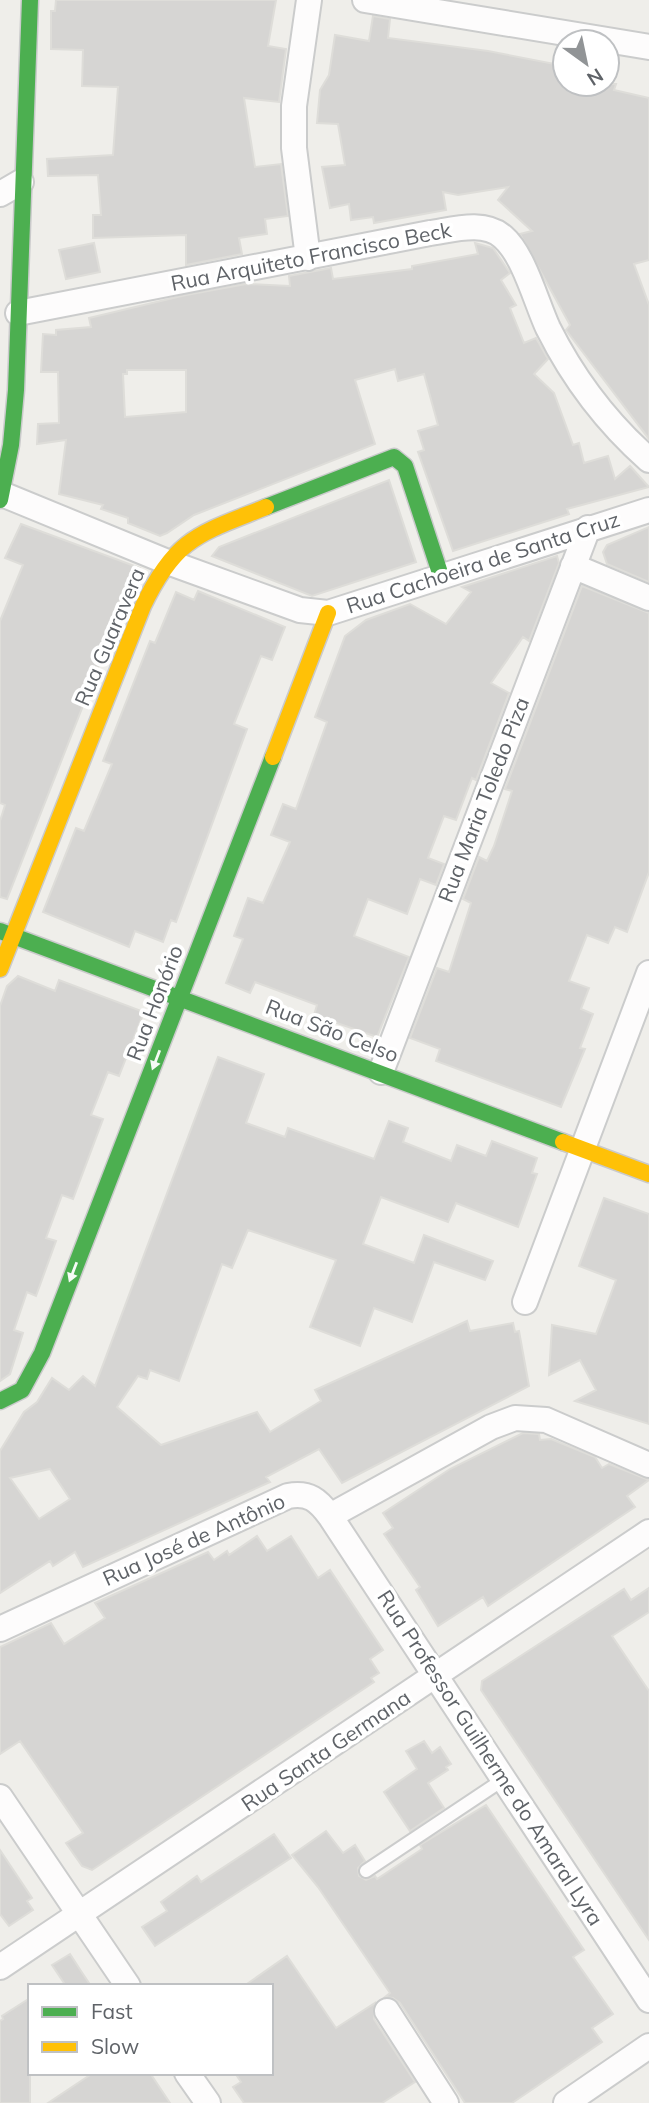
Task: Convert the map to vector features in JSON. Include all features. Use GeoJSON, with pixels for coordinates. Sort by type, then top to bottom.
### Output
{"type":"FeatureCollection","features":[{"type":"Feature","properties":{"kind":"street"},"geometry":{"type":"LineString","coordinates":[[1,497],[12,451],[16,408],[21,182],[30,0]]}},
{"type":"Feature","properties":{"kind":"street"},"geometry":{"type":"LineString","coordinates":[[308,258],[294,148],[294,106],[309,0]]}},
{"type":"Feature","properties":{"kind":"street"},"geometry":{"type":"LineString","coordinates":[[365,0],[649,47]]}},
{"type":"Feature","properties":{"kind":"street"},"geometry":{"type":"LineString","coordinates":[[0,194],[21,182]]}},
{"type":"Feature","properties":{"kind":"street","name":"Rua Arquiteto Francisco Beck"},"geometry":{"type":"LineString","coordinates":[[18,313],[465,228],[489,229],[503,237],[517,258],[572,372],[625,439],[649,460]]}},
{"type":"Feature","properties":{"kind":"street","name":"Rua Guaravera"},"geometry":{"type":"LineString","coordinates":[[0,969],[6,933],[143,606],[165,561],[186,541],[394,457],[405,466],[441,576]]}},
{"type":"Feature","properties":{"kind":"street","name":"Rua Cachoeira de Santa Cruz"},"geometry":{"type":"LineString","coordinates":[[1,497],[300,610],[328,613],[649,510]]}},
{"type":"Feature","properties":{"kind":"street","name":"Rua Maria Toledo Piza"},"geometry":{"type":"LineString","coordinates":[[381,1072],[588,528]]}},
{"type":"Feature","properties":{"kind":"street"},"geometry":{"type":"LineString","coordinates":[[573,566],[649,598]]}},
{"type":"Feature","properties":{"kind":"street","name":"Rua Honório"},"geometry":{"type":"LineString","coordinates":[[4,1400],[24,1387],[41,1353],[328,613]]}},
{"type":"Feature","properties":{"kind":"street","name":"Rua São Celso"},"geometry":{"type":"LineString","coordinates":[[6,933],[649,1174]]}},
{"type":"Feature","properties":{"kind":"street"},"geometry":{"type":"LineString","coordinates":[[524,1303],[649,973]]}},
{"type":"Feature","properties":{"kind":"street"},"geometry":{"type":"LineString","coordinates":[[330,1516],[491,1427],[515,1418],[546,1420],[649,1465]]}},
{"type":"Feature","properties":{"kind":"street","name":"Rua José de Antônio"},"geometry":{"type":"LineString","coordinates":[[0,1629],[288,1496],[307,1495],[315,1499],[330,1516]]}},
{"type":"Feature","properties":{"kind":"street","name":"Rua Professor Guilherme do Amaral Lyra"},"geometry":{"type":"LineString","coordinates":[[330,1516],[649,2000]]}},
{"type":"Feature","properties":{"kind":"street","name":"Rua Santa Germana"},"geometry":{"type":"LineString","coordinates":[[0,1968],[649,1532]]}},
{"type":"Feature","properties":{"kind":"street"},"geometry":{"type":"LineString","coordinates":[[0,1797],[127,1984]]}},
{"type":"Feature","properties":{"kind":"street"},"geometry":{"type":"LineString","coordinates":[[387,2011],[446,2103]]}},
{"type":"Feature","properties":{"kind":"street"},"geometry":{"type":"LineString","coordinates":[[566,2103],[649,2046]]}},
{"type":"Feature","properties":{"kind":"street"},"geometry":{"type":"LineString","coordinates":[[188,2075],[208,2103]]}},
{"type":"Feature","properties":{"kind":"lane"},"geometry":{"type":"LineString","coordinates":[[366,1871],[504,1779]]}},
{"type":"Feature","properties":{"kind":"building"},"geometry":{"type":"Polygon","coordinates":[[[56,0],[276,0],[268,46],[286,49],[279,102],[244,98],[255,167],[281,164],[288,216],[265,219],[267,234],[239,238],[242,254],[186,265],[186,235],[93,238],[93,215],[101,215],[98,175],[48,176],[47,159],[113,155],[118,87],[82,86],[83,50],[51,49],[51,11],[55,11],[56,0]]]}},
{"type":"Feature","properties":{"kind":"building"},"geometry":{"type":"Polygon","coordinates":[[[373,16],[390,19],[388,38],[488,51],[551,63],[551,98],[621,98],[621,92],[649,98],[649,260],[634,264],[649,305],[649,439],[566,330],[570,325],[520,234],[532,231],[498,200],[508,187],[458,195],[443,192],[446,210],[374,223],[373,217],[351,220],[349,204],[330,208],[322,167],[345,165],[338,124],[317,123],[320,90],[329,75],[335,35],[369,41],[373,16]]]}},
{"type":"Feature","properties":{"kind":"building"},"geometry":{"type":"Polygon","coordinates":[[[94,243],[100,272],[66,279],[59,250],[94,243]]]}},
{"type":"Feature","properties":{"kind":"building"},"geometry":{"type":"Polygon","coordinates":[[[475,243],[493,248],[510,273],[501,280],[516,305],[510,308],[524,343],[536,338],[548,359],[534,374],[554,393],[573,445],[579,443],[584,463],[608,456],[615,479],[630,466],[649,487],[567,509],[569,514],[453,551],[418,452],[424,450],[418,431],[438,425],[424,374],[398,381],[395,369],[355,380],[375,444],[194,515],[160,536],[128,523],[128,518],[101,509],[103,505],[59,494],[66,440],[37,444],[38,424],[59,423],[58,372],[41,372],[43,334],[56,335],[56,330],[91,327],[89,318],[186,295],[246,284],[290,286],[289,276],[331,268],[333,279],[412,269],[412,266],[478,254],[475,243]],[[127,370],[127,374],[123,374],[125,417],[186,412],[186,370],[127,370]]]}},
{"type":"Feature","properties":{"kind":"building"},"geometry":{"type":"Polygon","coordinates":[[[389,480],[416,562],[312,596],[212,556],[219,547],[389,480]]]}},
{"type":"Feature","properties":{"kind":"building"},"geometry":{"type":"Polygon","coordinates":[[[21,524],[140,568],[125,599],[7,899],[0,897],[0,821],[5,805],[0,803],[0,621],[23,565],[5,558],[21,524]]]}},
{"type":"Feature","properties":{"kind":"building"},"geometry":{"type":"Polygon","coordinates":[[[649,527],[649,582],[607,564],[603,552],[607,545],[649,527]]]}},
{"type":"Feature","properties":{"kind":"building"},"geometry":{"type":"Polygon","coordinates":[[[557,556],[559,563],[529,641],[523,637],[491,683],[509,693],[476,780],[472,778],[456,820],[444,816],[428,858],[444,864],[436,885],[420,879],[407,914],[368,899],[354,936],[409,957],[377,1037],[314,1015],[317,1005],[255,982],[250,993],[226,983],[243,939],[234,936],[248,898],[263,903],[290,842],[271,835],[283,804],[296,809],[327,722],[315,717],[345,636],[366,620],[410,604],[446,624],[471,592],[462,587],[557,556]]]}},
{"type":"Feature","properties":{"kind":"building"},"geometry":{"type":"Polygon","coordinates":[[[582,586],[649,613],[649,872],[627,932],[615,927],[608,943],[587,935],[569,981],[589,988],[581,1009],[593,1014],[580,1048],[585,1049],[561,1107],[436,1061],[440,1049],[410,1038],[437,968],[449,972],[471,903],[463,899],[479,857],[487,861],[494,846],[512,791],[505,789],[582,586]]]}},
{"type":"Feature","properties":{"kind":"building"},"geometry":{"type":"Polygon","coordinates":[[[198,591],[285,627],[272,660],[261,656],[234,724],[247,729],[176,922],[171,920],[163,942],[135,931],[129,947],[43,912],[76,828],[84,831],[112,764],[103,761],[150,641],[155,643],[176,592],[194,600],[198,591]]]}},
{"type":"Feature","properties":{"kind":"building"},"geometry":{"type":"Polygon","coordinates":[[[18,976],[55,991],[59,980],[144,1012],[119,1076],[108,1072],[91,1115],[103,1119],[73,1199],[62,1195],[46,1238],[56,1241],[36,1296],[27,1292],[14,1330],[23,1333],[10,1374],[0,1381],[0,1006],[7,986],[18,976]]]}},
{"type":"Feature","properties":{"kind":"building"},"geometry":{"type":"Polygon","coordinates":[[[218,1057],[264,1074],[246,1123],[285,1137],[288,1128],[374,1159],[389,1121],[408,1128],[403,1142],[451,1161],[457,1145],[486,1156],[492,1141],[537,1158],[532,1173],[537,1174],[518,1227],[456,1203],[448,1222],[381,1197],[363,1244],[414,1263],[424,1235],[493,1261],[485,1280],[434,1262],[412,1322],[374,1308],[360,1346],[310,1327],[336,1260],[248,1230],[232,1268],[222,1264],[179,1381],[150,1370],[147,1379],[138,1376],[117,1407],[161,1445],[257,1412],[270,1432],[321,1401],[315,1390],[467,1321],[470,1331],[513,1323],[515,1332],[519,1331],[529,1386],[342,1483],[319,1449],[266,1477],[270,1482],[83,1567],[75,1552],[53,1566],[50,1561],[0,1593],[0,1451],[24,1412],[37,1402],[52,1378],[69,1390],[83,1376],[95,1386],[218,1057]],[[50,1469],[10,1478],[39,1519],[70,1499],[50,1469]]]}},
{"type":"Feature","properties":{"kind":"building"},"geometry":{"type":"Polygon","coordinates":[[[604,1198],[649,1214],[649,1424],[575,1401],[596,1390],[580,1360],[549,1375],[552,1325],[596,1334],[616,1280],[579,1266],[604,1198]]]}},
{"type":"Feature","properties":{"kind":"building"},"geometry":{"type":"Polygon","coordinates":[[[523,1433],[539,1434],[540,1440],[551,1439],[595,1457],[602,1468],[609,1464],[649,1480],[627,1496],[635,1507],[488,1606],[483,1597],[438,1626],[416,1590],[420,1587],[384,1534],[393,1528],[383,1513],[450,1469],[523,1433]]]}},
{"type":"Feature","properties":{"kind":"building"},"geometry":{"type":"Polygon","coordinates":[[[257,1536],[267,1551],[291,1536],[318,1578],[330,1570],[383,1650],[370,1659],[379,1673],[371,1678],[374,1682],[92,1870],[82,1866],[66,1843],[83,1833],[20,1741],[0,1754],[0,1647],[51,1623],[64,1644],[105,1618],[95,1603],[208,1552],[214,1560],[227,1551],[229,1555],[257,1536]]]}},
{"type":"Feature","properties":{"kind":"building"},"geometry":{"type":"Polygon","coordinates":[[[649,1588],[649,1612],[612,1636],[649,1691],[649,1940],[481,1690],[482,1681],[624,1589],[631,1600],[649,1588]]]}},
{"type":"Feature","properties":{"kind":"building"},"geometry":{"type":"Polygon","coordinates":[[[424,1741],[432,1753],[440,1747],[451,1764],[446,1767],[448,1770],[428,1783],[444,1808],[410,1831],[384,1792],[417,1769],[406,1751],[424,1741]]]}},
{"type":"Feature","properties":{"kind":"building"},"geometry":{"type":"Polygon","coordinates":[[[486,1805],[584,1950],[573,1957],[613,2014],[592,2028],[602,2042],[512,2103],[465,2103],[400,2003],[385,1997],[390,1993],[318,1887],[292,1855],[326,1831],[343,1853],[355,1845],[365,1861],[358,1868],[359,1876],[366,1880],[375,1876],[377,1879],[422,1849],[420,1845],[486,1805]]]}},
{"type":"Feature","properties":{"kind":"building"},"geometry":{"type":"Polygon","coordinates":[[[274,1834],[291,1858],[155,1946],[142,1927],[167,1911],[161,1902],[197,1876],[201,1882],[274,1834]]]}},
{"type":"Feature","properties":{"kind":"building"},"geometry":{"type":"Polygon","coordinates":[[[0,1850],[32,1898],[27,1901],[33,1910],[9,1926],[0,1914],[0,1850]]]}},
{"type":"Feature","properties":{"kind":"building"},"geometry":{"type":"Polygon","coordinates":[[[70,1954],[90,1984],[65,1984],[52,1965],[70,1954]]]}},
{"type":"Feature","properties":{"kind":"building"},"geometry":{"type":"Polygon","coordinates":[[[287,1956],[336,2028],[375,2003],[374,2019],[415,2082],[382,2103],[244,2103],[233,2087],[241,2082],[236,2075],[273,2075],[273,1984],[247,1984],[287,1956]]]}},
{"type":"Feature","properties":{"kind":"building"},"geometry":{"type":"Polygon","coordinates":[[[28,1999],[30,2103],[0,2103],[2,2016],[28,1999]]]}},
{"type":"Feature","properties":{"kind":"building"},"geometry":{"type":"Polygon","coordinates":[[[90,2075],[151,2075],[170,2103],[48,2103],[90,2075]]]}},
{"type":"Feature","properties":{"kind":"traffic: fast"},"geometry":{"type":"LineString","coordinates":[[0,500],[11,445],[16,390],[30,0]]}},
{"type":"Feature","properties":{"kind":"traffic: fast"},"geometry":{"type":"LineString","coordinates":[[266,507],[394,457],[405,466],[441,576]]}},
{"type":"Feature","properties":{"kind":"traffic: fast"},"geometry":{"type":"LineString","coordinates":[[0,1401],[22,1390],[42,1353],[273,757]]}},
{"type":"Feature","properties":{"kind":"traffic: fast"},"geometry":{"type":"LineString","coordinates":[[0,931],[563,1142]]}},
{"type":"Feature","properties":{"kind":"traffic: slow"},"geometry":{"type":"LineString","coordinates":[[0,969],[143,606],[155,583],[179,551],[192,541],[223,524],[266,507]]}},
{"type":"Feature","properties":{"kind":"traffic: slow"},"geometry":{"type":"LineString","coordinates":[[273,757],[328,613]]}},
{"type":"Feature","properties":{"kind":"traffic: slow"},"geometry":{"type":"LineString","coordinates":[[563,1142],[649,1174]]}}]}
